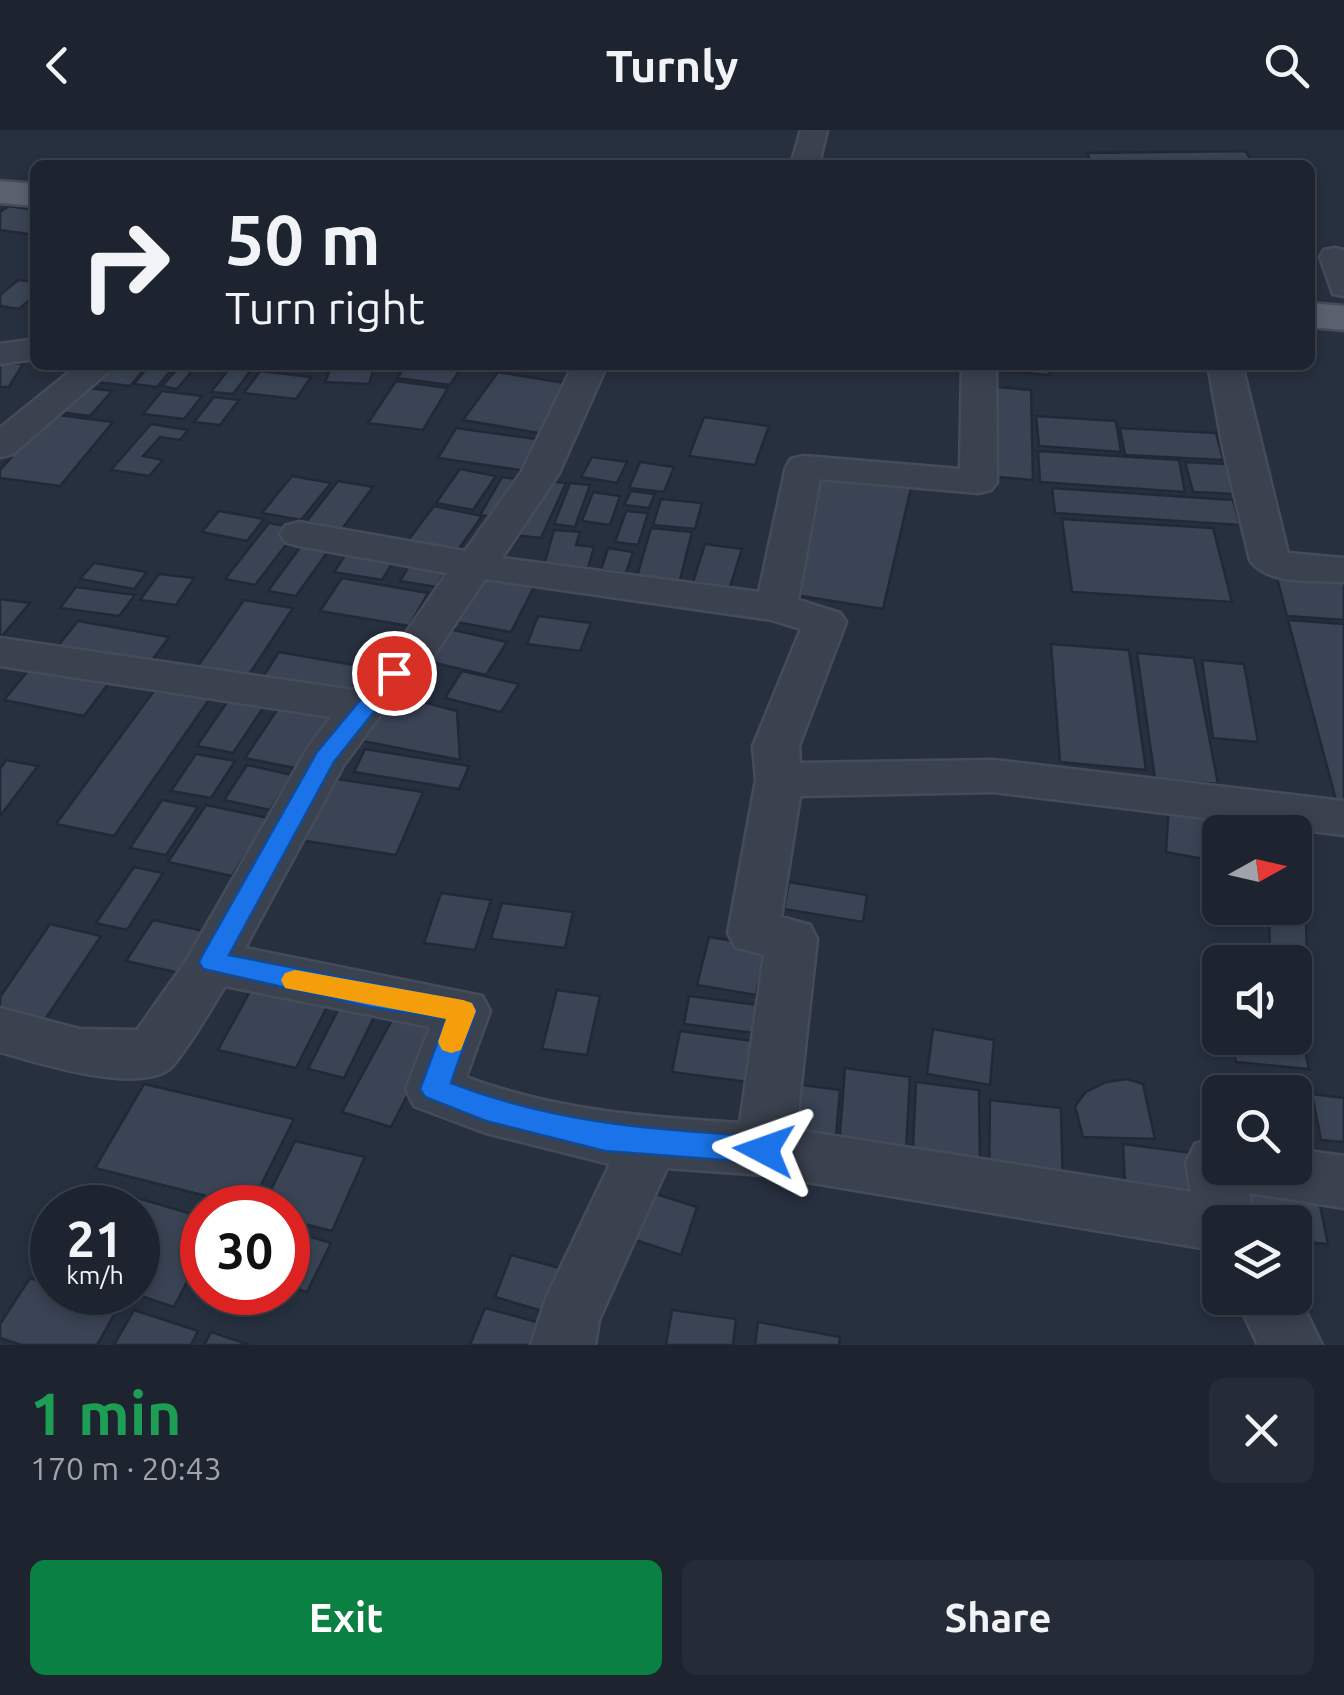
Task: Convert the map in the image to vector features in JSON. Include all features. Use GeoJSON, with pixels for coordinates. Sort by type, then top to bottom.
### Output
{"type":"FeatureCollection","features":[{"type":"Feature","properties":{"kind":"main road"},"geometry":{"type":"LineString","coordinates":[[0,192],[30,195]]}},
{"type":"Feature","properties":{"kind":"main road"},"geometry":{"type":"LineString","coordinates":[[1315,315],[1344,318]]}},
{"type":"Feature","properties":{"kind":"street"},"geometry":{"type":"LineString","coordinates":[[806,160],[814,130]]}},
{"type":"Feature","properties":{"kind":"street"},"geometry":{"type":"LineString","coordinates":[[0,354],[30,350]]}},
{"type":"Feature","properties":{"kind":"street"},"geometry":{"type":"LineString","coordinates":[[0,446],[93,370]]}},
{"type":"Feature","properties":{"kind":"street"},"geometry":{"type":"LineString","coordinates":[[0,1030],[78,1052],[150,1053],[212,962],[325,757],[363,707],[414,654],[449,597],[540,474],[588,370]]}},
{"type":"Feature","properties":{"kind":"street"},"geometry":{"type":"LineString","coordinates":[[776,606],[804,467],[978,482],[979,370]]}},
{"type":"Feature","properties":{"kind":"street"},"geometry":{"type":"LineString","coordinates":[[1226,370],[1240,448],[1271,562],[1344,570]]}},
{"type":"Feature","properties":{"kind":"street"},"geometry":{"type":"LineString","coordinates":[[299,534],[476,565],[776,606],[825,622],[776,746],[779,780],[753,933],[792,939],[764,1150]]}},
{"type":"Feature","properties":{"kind":"street"},"geometry":{"type":"LineString","coordinates":[[0,652],[363,707]]}},
{"type":"Feature","properties":{"kind":"street"},"geometry":{"type":"LineString","coordinates":[[779,780],[994,776],[1344,818]]}},
{"type":"Feature","properties":{"kind":"street"},"geometry":{"type":"LineString","coordinates":[[212,962],[370,996],[463,1011],[434,1089],[486,1109],[605,1138],[764,1150],[1202,1220]]}},
{"type":"Feature","properties":{"kind":"street"},"geometry":{"type":"LineString","coordinates":[[563,1345],[568,1320],[650,1142]]}},
{"type":"Feature","properties":{"kind":"street"},"geometry":{"type":"LineString","coordinates":[[1312,1177],[1344,1182]]}},
{"type":"Feature","properties":{"kind":"building"},"geometry":{"type":"Polygon","coordinates":[[[1245,151],[1251,160],[1090,160],[1087,153],[1245,151]]]}},
{"type":"Feature","properties":{"kind":"building"},"geometry":{"type":"Polygon","coordinates":[[[9,206],[30,209],[30,234],[0,230],[0,212],[9,206]]]}},
{"type":"Feature","properties":{"kind":"building"},"geometry":{"type":"Polygon","coordinates":[[[18,280],[30,281],[30,299],[19,309],[0,306],[0,295],[18,280]]]}},
{"type":"Feature","properties":{"kind":"building"},"geometry":{"type":"Polygon","coordinates":[[[0,362],[23,364],[9,387],[0,387],[0,362]]]}},
{"type":"Feature","properties":{"kind":"building"},"geometry":{"type":"Polygon","coordinates":[[[98,370],[144,370],[130,386],[88,381],[98,370]]]}},
{"type":"Feature","properties":{"kind":"building"},"geometry":{"type":"Polygon","coordinates":[[[146,370],[171,370],[157,387],[134,384],[146,370]]]}},
{"type":"Feature","properties":{"kind":"building"},"geometry":{"type":"Polygon","coordinates":[[[176,370],[193,370],[177,389],[162,386],[176,370]]]}},
{"type":"Feature","properties":{"kind":"building"},"geometry":{"type":"Polygon","coordinates":[[[228,370],[251,370],[233,394],[211,392],[228,370]]]}},
{"type":"Feature","properties":{"kind":"building"},"geometry":{"type":"Polygon","coordinates":[[[330,370],[374,370],[369,384],[325,382],[330,370]]]}},
{"type":"Feature","properties":{"kind":"building"},"geometry":{"type":"Polygon","coordinates":[[[403,370],[460,370],[450,385],[397,378],[403,370]]]}},
{"type":"Feature","properties":{"kind":"building"},"geometry":{"type":"Polygon","coordinates":[[[989,370],[1050,370],[1050,375],[989,370]]]}},
{"type":"Feature","properties":{"kind":"building"},"geometry":{"type":"Polygon","coordinates":[[[260,371],[311,377],[296,399],[244,393],[260,371]]]}},
{"type":"Feature","properties":{"kind":"building"},"geometry":{"type":"Polygon","coordinates":[[[498,372],[577,385],[544,434],[463,420],[498,372]]]}},
{"type":"Feature","properties":{"kind":"building"},"geometry":{"type":"Polygon","coordinates":[[[396,381],[448,388],[423,430],[368,423],[396,381]]]}},
{"type":"Feature","properties":{"kind":"building"},"geometry":{"type":"Polygon","coordinates":[[[987,386],[1031,390],[1033,480],[986,476],[987,386]]]}},
{"type":"Feature","properties":{"kind":"building"},"geometry":{"type":"Polygon","coordinates":[[[81,387],[112,391],[90,416],[58,412],[81,387]]]}},
{"type":"Feature","properties":{"kind":"building"},"geometry":{"type":"Polygon","coordinates":[[[162,391],[202,396],[184,419],[143,414],[162,391]]]}},
{"type":"Feature","properties":{"kind":"building"},"geometry":{"type":"Polygon","coordinates":[[[214,397],[239,400],[220,425],[194,422],[214,397]]]}},
{"type":"Feature","properties":{"kind":"building"},"geometry":{"type":"Polygon","coordinates":[[[50,414],[113,422],[60,486],[0,478],[0,470],[50,414]]]}},
{"type":"Feature","properties":{"kind":"building"},"geometry":{"type":"Polygon","coordinates":[[[1036,416],[1116,421],[1121,452],[1039,446],[1036,416]]]}},
{"type":"Feature","properties":{"kind":"building"},"geometry":{"type":"Polygon","coordinates":[[[704,417],[769,426],[755,465],[689,456],[704,417]]]}},
{"type":"Feature","properties":{"kind":"building"},"geometry":{"type":"Polygon","coordinates":[[[151,424],[188,430],[180,440],[160,437],[143,456],[163,460],[149,476],[111,470],[151,424]]]}},
{"type":"Feature","properties":{"kind":"building"},"geometry":{"type":"Polygon","coordinates":[[[456,428],[543,440],[526,471],[438,458],[456,428]]]}},
{"type":"Feature","properties":{"kind":"building"},"geometry":{"type":"Polygon","coordinates":[[[1120,428],[1216,433],[1223,460],[1125,455],[1120,428]]]}},
{"type":"Feature","properties":{"kind":"building"},"geometry":{"type":"Polygon","coordinates":[[[1038,451],[1179,460],[1185,492],[1040,482],[1038,451]]]}},
{"type":"Feature","properties":{"kind":"building"},"geometry":{"type":"Polygon","coordinates":[[[592,457],[627,462],[617,483],[581,477],[592,457]]]}},
{"type":"Feature","properties":{"kind":"building"},"geometry":{"type":"Polygon","coordinates":[[[640,462],[674,467],[664,492],[629,488],[640,462]]]}},
{"type":"Feature","properties":{"kind":"building"},"geometry":{"type":"Polygon","coordinates":[[[1185,462],[1226,464],[1235,494],[1193,492],[1185,462]]]}},
{"type":"Feature","properties":{"kind":"building"},"geometry":{"type":"Polygon","coordinates":[[[460,469],[496,476],[473,510],[436,503],[460,469]]]}},
{"type":"Feature","properties":{"kind":"building"},"geometry":{"type":"Polygon","coordinates":[[[818,475],[911,488],[883,609],[782,593],[818,475]]]}},
{"type":"Feature","properties":{"kind":"building"},"geometry":{"type":"Polygon","coordinates":[[[292,476],[331,483],[301,520],[262,513],[292,476]]]}},
{"type":"Feature","properties":{"kind":"building"},"geometry":{"type":"Polygon","coordinates":[[[502,477],[530,481],[508,519],[480,515],[502,477]]]}},
{"type":"Feature","properties":{"kind":"building"},"geometry":{"type":"Polygon","coordinates":[[[538,480],[566,483],[541,538],[512,535],[538,480]]]}},
{"type":"Feature","properties":{"kind":"building"},"geometry":{"type":"Polygon","coordinates":[[[338,481],[373,487],[342,529],[306,522],[338,481]]]}},
{"type":"Feature","properties":{"kind":"building"},"geometry":{"type":"Polygon","coordinates":[[[570,483],[590,485],[575,527],[554,524],[570,483]]]}},
{"type":"Feature","properties":{"kind":"building"},"geometry":{"type":"Polygon","coordinates":[[[1052,488],[1233,500],[1240,525],[1055,513],[1052,488]]]}},
{"type":"Feature","properties":{"kind":"building"},"geometry":{"type":"Polygon","coordinates":[[[631,491],[655,494],[649,508],[624,505],[631,491]]]}},
{"type":"Feature","properties":{"kind":"building"},"geometry":{"type":"Polygon","coordinates":[[[593,492],[620,496],[610,525],[582,521],[593,492]]]}},
{"type":"Feature","properties":{"kind":"building"},"geometry":{"type":"Polygon","coordinates":[[[661,499],[702,503],[695,529],[653,525],[661,499]]]}},
{"type":"Feature","properties":{"kind":"building"},"geometry":{"type":"Polygon","coordinates":[[[434,506],[482,516],[453,557],[403,547],[434,506]]]}},
{"type":"Feature","properties":{"kind":"building"},"geometry":{"type":"Polygon","coordinates":[[[219,511],[264,519],[247,541],[202,532],[219,511]]]}},
{"type":"Feature","properties":{"kind":"building"},"geometry":{"type":"Polygon","coordinates":[[[626,511],[648,513],[638,545],[615,542],[626,511]]]}},
{"type":"Feature","properties":{"kind":"building"},"geometry":{"type":"Polygon","coordinates":[[[1062,519],[1213,528],[1232,602],[1072,592],[1062,519]]]}},
{"type":"Feature","properties":{"kind":"building"},"geometry":{"type":"Polygon","coordinates":[[[269,523],[299,528],[255,585],[225,579],[269,523]]]}},
{"type":"Feature","properties":{"kind":"building"},"geometry":{"type":"Polygon","coordinates":[[[651,528],[692,532],[679,584],[636,580],[651,528]]]}},
{"type":"Feature","properties":{"kind":"building"},"geometry":{"type":"Polygon","coordinates":[[[554,530],[580,532],[576,545],[594,547],[588,568],[544,565],[554,530]]]}},
{"type":"Feature","properties":{"kind":"building"},"geometry":{"type":"Polygon","coordinates":[[[304,542],[331,547],[296,596],[268,591],[304,542]]]}},
{"type":"Feature","properties":{"kind":"building"},"geometry":{"type":"Polygon","coordinates":[[[705,544],[742,549],[730,587],[693,582],[705,544]]]}},
{"type":"Feature","properties":{"kind":"building"},"geometry":{"type":"Polygon","coordinates":[[[350,548],[397,556],[382,580],[334,572],[350,548]]]}},
{"type":"Feature","properties":{"kind":"building"},"geometry":{"type":"Polygon","coordinates":[[[608,548],[633,552],[626,573],[601,570],[608,548]]]}},
{"type":"Feature","properties":{"kind":"building"},"geometry":{"type":"Polygon","coordinates":[[[413,559],[449,565],[436,587],[400,581],[413,559]]]}},
{"type":"Feature","properties":{"kind":"building"},"geometry":{"type":"Polygon","coordinates":[[[94,563],[147,572],[134,589],[80,579],[94,563]]]}},
{"type":"Feature","properties":{"kind":"building"},"geometry":{"type":"Polygon","coordinates":[[[473,571],[537,581],[511,632],[445,620],[473,571]]]}},
{"type":"Feature","properties":{"kind":"building"},"geometry":{"type":"Polygon","coordinates":[[[159,574],[194,578],[176,605],[140,600],[159,574]]]}},
{"type":"Feature","properties":{"kind":"building"},"geometry":{"type":"Polygon","coordinates":[[[1276,574],[1344,579],[1344,620],[1287,616],[1276,574]]]}},
{"type":"Feature","properties":{"kind":"building"},"geometry":{"type":"Polygon","coordinates":[[[342,578],[428,593],[409,626],[320,611],[342,578]]]}},
{"type":"Feature","properties":{"kind":"building"},"geometry":{"type":"Polygon","coordinates":[[[76,587],[135,595],[119,616],[60,608],[76,587]]]}},
{"type":"Feature","properties":{"kind":"building"},"geometry":{"type":"Polygon","coordinates":[[[0,599],[30,603],[1,637],[0,637],[0,599]]]}},
{"type":"Feature","properties":{"kind":"building"},"geometry":{"type":"Polygon","coordinates":[[[244,600],[293,608],[246,679],[195,670],[244,600]]]}},
{"type":"Feature","properties":{"kind":"building"},"geometry":{"type":"Polygon","coordinates":[[[538,616],[591,623],[580,651],[527,644],[538,616]]]}},
{"type":"Feature","properties":{"kind":"building"},"geometry":{"type":"Polygon","coordinates":[[[1288,620],[1344,624],[1344,805],[1337,804],[1288,620]]]}},
{"type":"Feature","properties":{"kind":"building"},"geometry":{"type":"Polygon","coordinates":[[[78,621],[169,637],[141,675],[48,658],[78,621]]]}},
{"type":"Feature","properties":{"kind":"building"},"geometry":{"type":"Polygon","coordinates":[[[440,627],[507,642],[486,675],[418,659],[440,627]]]}},
{"type":"Feature","properties":{"kind":"building"},"geometry":{"type":"Polygon","coordinates":[[[1051,644],[1129,650],[1146,770],[1060,762],[1051,644]]]}},
{"type":"Feature","properties":{"kind":"building"},"geometry":{"type":"Polygon","coordinates":[[[279,652],[365,667],[344,702],[257,686],[279,652]]]}},
{"type":"Feature","properties":{"kind":"building"},"geometry":{"type":"Polygon","coordinates":[[[1137,653],[1194,658],[1218,784],[1155,779],[1137,653]]]}},
{"type":"Feature","properties":{"kind":"building"},"geometry":{"type":"Polygon","coordinates":[[[1202,660],[1244,664],[1258,742],[1213,738],[1202,660]]]}},
{"type":"Feature","properties":{"kind":"building"},"geometry":{"type":"Polygon","coordinates":[[[32,666],[111,680],[84,716],[4,700],[32,666]]]}},
{"type":"Feature","properties":{"kind":"building"},"geometry":{"type":"Polygon","coordinates":[[[462,671],[519,684],[501,712],[445,698],[462,671]]]}},
{"type":"Feature","properties":{"kind":"building"},"geometry":{"type":"Polygon","coordinates":[[[159,684],[213,694],[114,836],[56,824],[159,684]]]}},
{"type":"Feature","properties":{"kind":"building"},"geometry":{"type":"Polygon","coordinates":[[[234,692],[269,699],[233,753],[197,746],[234,692]]]}},
{"type":"Feature","properties":{"kind":"building"},"geometry":{"type":"Polygon","coordinates":[[[389,693],[457,711],[460,760],[347,738],[389,693]]]}},
{"type":"Feature","properties":{"kind":"building"},"geometry":{"type":"Polygon","coordinates":[[[283,701],[335,711],[300,769],[245,758],[283,701]]]}},
{"type":"Feature","properties":{"kind":"building"},"geometry":{"type":"Polygon","coordinates":[[[365,749],[469,766],[459,789],[354,772],[365,749]]]}},
{"type":"Feature","properties":{"kind":"building"},"geometry":{"type":"Polygon","coordinates":[[[196,754],[235,761],[211,798],[171,791],[196,754]]]}},
{"type":"Feature","properties":{"kind":"building"},"geometry":{"type":"Polygon","coordinates":[[[6,760],[38,766],[0,816],[0,769],[6,760]]]}},
{"type":"Feature","properties":{"kind":"building"},"geometry":{"type":"Polygon","coordinates":[[[247,765],[292,775],[270,810],[224,800],[247,765]]]}},
{"type":"Feature","properties":{"kind":"building"},"geometry":{"type":"Polygon","coordinates":[[[324,777],[423,792],[396,855],[293,839],[324,777]]]}},
{"type":"Feature","properties":{"kind":"building"},"geometry":{"type":"Polygon","coordinates":[[[162,800],[198,807],[166,855],[130,848],[162,800]]]}},
{"type":"Feature","properties":{"kind":"building"},"geometry":{"type":"Polygon","coordinates":[[[1169,802],[1227,813],[1202,815],[1202,859],[1166,852],[1169,802]]]}},
{"type":"Feature","properties":{"kind":"building"},"geometry":{"type":"Polygon","coordinates":[[[206,805],[268,818],[232,876],[168,862],[206,805]]]}},
{"type":"Feature","properties":{"kind":"building"},"geometry":{"type":"Polygon","coordinates":[[[134,867],[163,873],[127,930],[96,923],[134,867]]]}},
{"type":"Feature","properties":{"kind":"building"},"geometry":{"type":"Polygon","coordinates":[[[789,882],[867,895],[863,922],[784,909],[789,882]]]}},
{"type":"Feature","properties":{"kind":"building"},"geometry":{"type":"Polygon","coordinates":[[[441,893],[491,900],[475,950],[424,943],[441,893]]]}},
{"type":"Feature","properties":{"kind":"building"},"geometry":{"type":"Polygon","coordinates":[[[502,903],[573,912],[565,948],[491,939],[502,903]]]}},
{"type":"Feature","properties":{"kind":"building"},"geometry":{"type":"Polygon","coordinates":[[[153,920],[208,932],[184,974],[126,961],[153,920]]]}},
{"type":"Feature","properties":{"kind":"building"},"geometry":{"type":"Polygon","coordinates":[[[50,924],[101,936],[40,1027],[0,1018],[0,997],[50,924]]]}},
{"type":"Feature","properties":{"kind":"building"},"geometry":{"type":"Polygon","coordinates":[[[1269,925],[1306,925],[1307,945],[1270,945],[1269,925]]]}},
{"type":"Feature","properties":{"kind":"building"},"geometry":{"type":"Polygon","coordinates":[[[709,937],[766,946],[756,995],[697,985],[709,937]]]}},
{"type":"Feature","properties":{"kind":"building"},"geometry":{"type":"Polygon","coordinates":[[[254,984],[330,1001],[296,1068],[218,1050],[254,984]]]}},
{"type":"Feature","properties":{"kind":"building"},"geometry":{"type":"Polygon","coordinates":[[[557,990],[600,996],[587,1055],[542,1049],[557,990]]]}},
{"type":"Feature","properties":{"kind":"building"},"geometry":{"type":"Polygon","coordinates":[[[689,996],[758,1005],[754,1033],[684,1024],[689,996]]]}},
{"type":"Feature","properties":{"kind":"building"},"geometry":{"type":"Polygon","coordinates":[[[343,1000],[378,1009],[344,1078],[308,1069],[343,1000]]]}},
{"type":"Feature","properties":{"kind":"building"},"geometry":{"type":"Polygon","coordinates":[[[400,1005],[447,1018],[391,1127],[342,1112],[400,1005]]]}},
{"type":"Feature","properties":{"kind":"building"},"geometry":{"type":"Polygon","coordinates":[[[933,1029],[994,1040],[990,1085],[927,1074],[933,1029]]]}},
{"type":"Feature","properties":{"kind":"building"},"geometry":{"type":"Polygon","coordinates":[[[680,1031],[753,1041],[748,1082],[672,1072],[680,1031]]]}},
{"type":"Feature","properties":{"kind":"building"},"geometry":{"type":"Polygon","coordinates":[[[1235,1055],[1306,1055],[1309,1069],[1236,1062],[1235,1055]]]}},
{"type":"Feature","properties":{"kind":"building"},"geometry":{"type":"Polygon","coordinates":[[[845,1068],[910,1077],[905,1169],[838,1159],[845,1068]]]}},
{"type":"Feature","properties":{"kind":"building"},"geometry":{"type":"Polygon","coordinates":[[[1127,1079],[1143,1084],[1155,1139],[1083,1137],[1075,1106],[1086,1092],[1106,1082],[1127,1079]]]}},
{"type":"Feature","properties":{"kind":"building"},"geometry":{"type":"Polygon","coordinates":[[[781,1082],[840,1090],[835,1147],[771,1139],[781,1082]]]}},
{"type":"Feature","properties":{"kind":"building"},"geometry":{"type":"Polygon","coordinates":[[[916,1082],[979,1090],[980,1170],[912,1166],[916,1082]]]}},
{"type":"Feature","properties":{"kind":"building"},"geometry":{"type":"Polygon","coordinates":[[[144,1084],[294,1119],[261,1185],[180,1185],[180,1189],[95,1168],[144,1084]]]}},
{"type":"Feature","properties":{"kind":"building"},"geometry":{"type":"Polygon","coordinates":[[[1312,1094],[1344,1098],[1344,1142],[1321,1140],[1312,1094]]]}},
{"type":"Feature","properties":{"kind":"building"},"geometry":{"type":"Polygon","coordinates":[[[990,1100],[1061,1108],[1063,1190],[989,1180],[990,1100]]]}},
{"type":"Feature","properties":{"kind":"building"},"geometry":{"type":"Polygon","coordinates":[[[295,1141],[365,1157],[332,1231],[310,1226],[310,1185],[273,1185],[295,1141]]]}},
{"type":"Feature","properties":{"kind":"building"},"geometry":{"type":"Polygon","coordinates":[[[1123,1144],[1193,1153],[1200,1213],[1126,1204],[1123,1144]]]}},
{"type":"Feature","properties":{"kind":"building"},"geometry":{"type":"Polygon","coordinates":[[[1314,1177],[1328,1244],[1312,1243],[1312,1205],[1245,1205],[1242,1185],[1312,1185],[1314,1177]]]}},
{"type":"Feature","properties":{"kind":"building"},"geometry":{"type":"Polygon","coordinates":[[[637,1188],[697,1207],[681,1255],[620,1235],[637,1188]]]}},
{"type":"Feature","properties":{"kind":"building"},"geometry":{"type":"Polygon","coordinates":[[[160,1205],[180,1211],[180,1295],[174,1307],[160,1302],[160,1205]]]}},
{"type":"Feature","properties":{"kind":"building"},"geometry":{"type":"Polygon","coordinates":[[[310,1237],[331,1243],[310,1286],[310,1237]]]}},
{"type":"Feature","properties":{"kind":"building"},"geometry":{"type":"Polygon","coordinates":[[[511,1255],[571,1271],[556,1315],[495,1297],[511,1255]]]}},
{"type":"Feature","properties":{"kind":"building"},"geometry":{"type":"Polygon","coordinates":[[[30,1278],[30,1315],[114,1315],[97,1345],[21,1345],[0,1338],[0,1324],[30,1278]]]}},
{"type":"Feature","properties":{"kind":"building"},"geometry":{"type":"Polygon","coordinates":[[[485,1308],[551,1326],[545,1345],[470,1345],[485,1308]]]}},
{"type":"Feature","properties":{"kind":"building"},"geometry":{"type":"Polygon","coordinates":[[[672,1310],[736,1319],[733,1345],[666,1345],[672,1310]]]}},
{"type":"Feature","properties":{"kind":"building"},"geometry":{"type":"Polygon","coordinates":[[[131,1315],[149,1315],[198,1331],[191,1345],[114,1345],[131,1315]]]}},
{"type":"Feature","properties":{"kind":"building"},"geometry":{"type":"Polygon","coordinates":[[[758,1322],[840,1337],[839,1345],[755,1345],[758,1322]]]}},
{"type":"Feature","properties":{"kind":"building"},"geometry":{"type":"Polygon","coordinates":[[[211,1332],[250,1345],[204,1345],[211,1332]]]}},
{"type":"Feature","properties":{"kind":"slow traffic"},"geometry":{"type":"LineString","coordinates":[[295,980],[463,1011],[451,1042]]}},
{"type":"Feature","properties":{"kind":"route"},"geometry":{"type":"LineString","coordinates":[[394,673],[325,757],[212,962],[370,996],[463,1011],[434,1089],[486,1109],[605,1138],[764,1150]]}}]}
